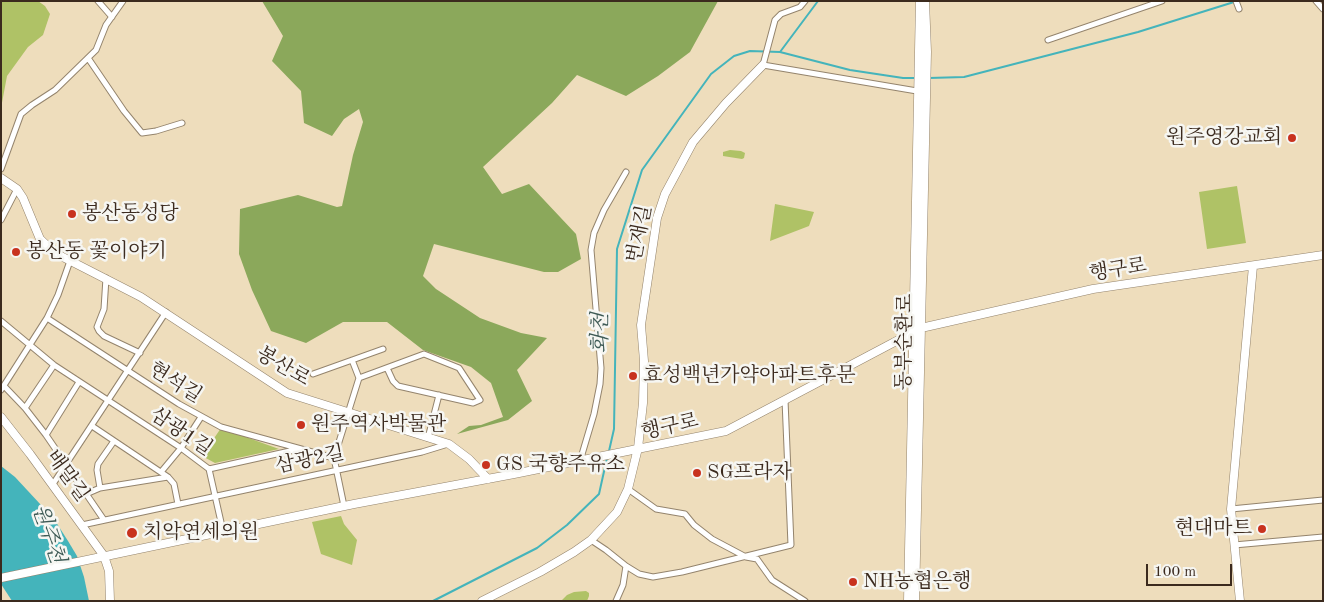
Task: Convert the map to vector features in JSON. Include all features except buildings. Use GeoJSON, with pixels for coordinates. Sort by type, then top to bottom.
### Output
{"type":"FeatureCollection","features":[{"type":"Feature","properties":{"kind":"street"},"geometry":{"type":"LineString","coordinates":[[98,1],[112,16]]}},
{"type":"Feature","properties":{"kind":"street"},"geometry":{"type":"LineString","coordinates":[[1,169],[21,114],[55,90],[96,50],[106,25],[123,1]]}},
{"type":"Feature","properties":{"kind":"street"},"geometry":{"type":"LineString","coordinates":[[805,1],[800,6],[781,14],[775,20],[764,63],[922,88],[925,1]]}},
{"type":"Feature","properties":{"kind":"street"},"geometry":{"type":"LineString","coordinates":[[920,1],[923,52]]}},
{"type":"Feature","properties":{"kind":"street"},"geometry":{"type":"LineString","coordinates":[[1048,40],[1162,1]]}},
{"type":"Feature","properties":{"kind":"street"},"geometry":{"type":"LineString","coordinates":[[1316,1],[1323,9]]}},
{"type":"Feature","properties":{"kind":"street"},"geometry":{"type":"LineString","coordinates":[[88,58],[124,111],[142,133],[182,123]]}},
{"type":"Feature","properties":{"kind":"street","name":"번재길"},"geometry":{"type":"LineString","coordinates":[[638,448],[644,394],[641,325],[657,218],[665,194],[693,142],[726,103],[764,63]]}},
{"type":"Feature","properties":{"kind":"street","name":"동부순환로"},"geometry":{"type":"LineString","coordinates":[[916,601],[921,328],[922,88]]}},
{"type":"Feature","properties":{"kind":"street","name":"동부순환로"},"geometry":{"type":"LineString","coordinates":[[908,601],[913,331],[922,88]]}},
{"type":"Feature","properties":{"kind":"street"},"geometry":{"type":"LineString","coordinates":[[580,461],[594,414],[601,368],[591,250],[594,233],[604,210],[626,172]]}},
{"type":"Feature","properties":{"kind":"street","name":"봉산로"},"geometry":{"type":"LineString","coordinates":[[1,178],[17,189],[40,239],[55,253],[106,278],[166,312],[287,393],[449,444],[469,459],[488,479]]}},
{"type":"Feature","properties":{"kind":"street"},"geometry":{"type":"LineString","coordinates":[[1,220],[17,189]]}},
{"type":"Feature","properties":{"kind":"street","name":"행구로"},"geometry":{"type":"LineString","coordinates":[[482,601],[540,572],[591,540],[617,512],[628,489],[638,448],[726,431],[913,331],[1093,290],[1323,255]]}},
{"type":"Feature","properties":{"kind":"street"},"geometry":{"type":"LineString","coordinates":[[70,261],[47,318],[2,388],[25,408],[104,520]]}},
{"type":"Feature","properties":{"kind":"street"},"geometry":{"type":"LineString","coordinates":[[1240,601],[1231,508],[1253,266]]}},
{"type":"Feature","properties":{"kind":"street"},"geometry":{"type":"LineString","coordinates":[[106,278],[104,309],[97,327],[104,336],[140,353]]}},
{"type":"Feature","properties":{"kind":"street"},"geometry":{"type":"LineString","coordinates":[[53,484],[166,312]]}},
{"type":"Feature","properties":{"kind":"street","name":"현석길"},"geometry":{"type":"LineString","coordinates":[[47,318],[201,417],[221,427],[334,458]]}},
{"type":"Feature","properties":{"kind":"street","name":"삼광1길"},"geometry":{"type":"LineString","coordinates":[[1,320],[54,366],[181,448],[210,469],[222,531]]}},
{"type":"Feature","properties":{"kind":"street"},"geometry":{"type":"LineString","coordinates":[[312,374],[382,349]]}},
{"type":"Feature","properties":{"kind":"street"},"geometry":{"type":"LineString","coordinates":[[359,378],[424,354],[459,368],[480,400],[473,402],[398,386],[393,381],[387,368]]}},
{"type":"Feature","properties":{"kind":"street"},"geometry":{"type":"LineString","coordinates":[[344,506],[334,458],[359,378],[352,360]]}},
{"type":"Feature","properties":{"kind":"street"},"geometry":{"type":"LineString","coordinates":[[25,408],[54,366]]}},
{"type":"Feature","properties":{"kind":"street"},"geometry":{"type":"LineString","coordinates":[[46,436],[79,382]]}},
{"type":"Feature","properties":{"kind":"street"},"geometry":{"type":"LineString","coordinates":[[428,438],[439,395]]}},
{"type":"Feature","properties":{"kind":"street"},"geometry":{"type":"LineString","coordinates":[[591,540],[639,574],[653,577],[682,572],[791,545],[785,400]]}},
{"type":"Feature","properties":{"kind":"street","name":"배말길"},"geometry":{"type":"LineString","coordinates":[[1,417],[53,484],[104,556],[109,571],[110,601]]}},
{"type":"Feature","properties":{"kind":"street"},"geometry":{"type":"LineString","coordinates":[[161,472],[181,448],[201,417]]}},
{"type":"Feature","properties":{"kind":"street"},"geometry":{"type":"LineString","coordinates":[[92,426],[168,476],[174,484],[178,504]]}},
{"type":"Feature","properties":{"kind":"street"},"geometry":{"type":"LineString","coordinates":[[100,488],[97,477],[98,464],[114,441]]}},
{"type":"Feature","properties":{"kind":"street","name":"삼광2길"},"geometry":{"type":"LineString","coordinates":[[82,525],[422,452],[449,444]]}},
{"type":"Feature","properties":{"kind":"street"},"geometry":{"type":"LineString","coordinates":[[1,578],[344,506],[580,461],[638,448]]}},
{"type":"Feature","properties":{"kind":"street","name":"현석길"},"geometry":{"type":"LineString","coordinates":[[210,469],[299,449]]}},
{"type":"Feature","properties":{"kind":"street"},"geometry":{"type":"LineString","coordinates":[[86,494],[100,488],[168,476]]}},
{"type":"Feature","properties":{"kind":"street"},"geometry":{"type":"LineString","coordinates":[[628,489],[656,510],[684,514],[694,525],[712,539],[746,557],[757,559],[772,580],[805,601]]}},
{"type":"Feature","properties":{"kind":"street"},"geometry":{"type":"LineString","coordinates":[[1231,508],[1323,500]]}},
{"type":"Feature","properties":{"kind":"street"},"geometry":{"type":"LineString","coordinates":[[1234,545],[1323,537]]}},
{"type":"Feature","properties":{"kind":"street"},"geometry":{"type":"LineString","coordinates":[[616,601],[623,586],[626,566]]}},
{"type":"Feature","properties":{"kind":"green space"},"geometry":{"type":"Polygon","coordinates":[[[1,1],[38,1],[45,6],[50,14],[43,35],[28,47],[7,76],[1,108],[1,1]]]}},
{"type":"Feature","properties":{"kind":"green space"},"geometry":{"type":"Polygon","coordinates":[[[262,1],[718,1],[690,52],[658,76],[626,96],[577,75],[552,103],[483,167],[502,194],[529,184],[576,234],[581,259],[558,272],[544,272],[434,244],[423,276],[436,289],[480,318],[521,333],[547,338],[517,370],[532,401],[508,420],[457,434],[469,426],[481,425],[503,417],[491,383],[471,367],[423,350],[387,322],[343,322],[306,343],[271,331],[252,290],[239,254],[240,209],[298,195],[337,207],[342,206],[353,155],[363,122],[359,109],[344,119],[332,136],[304,123],[301,91],[272,61],[283,36],[262,1]]]}},
{"type":"Feature","properties":{"kind":"green space"},"geometry":{"type":"Polygon","coordinates":[[[730,150],[745,153],[744,158],[723,156],[723,152],[730,150]]]}},
{"type":"Feature","properties":{"kind":"green space"},"geometry":{"type":"Polygon","coordinates":[[[1237,186],[1246,243],[1207,249],[1199,192],[1237,186]]]}},
{"type":"Feature","properties":{"kind":"green space"},"geometry":{"type":"Polygon","coordinates":[[[775,204],[814,212],[809,226],[770,241],[775,204]]]}},
{"type":"Feature","properties":{"kind":"green space"},"geometry":{"type":"Polygon","coordinates":[[[221,428],[279,449],[215,463],[202,456],[221,428]]]}},
{"type":"Feature","properties":{"kind":"green space"},"geometry":{"type":"Polygon","coordinates":[[[341,516],[344,524],[357,540],[352,565],[321,554],[312,522],[341,516]]]}},
{"type":"Feature","properties":{"kind":"green space"},"geometry":{"type":"Polygon","coordinates":[[[586,591],[589,593],[587,601],[561,601],[567,595],[574,592],[586,591]]]}},
{"type":"Feature","properties":{"kind":"water","name":"원주천"},"geometry":{"type":"Polygon","coordinates":[[[1,466],[15,477],[54,519],[77,556],[89,601],[12,601],[1,584],[1,466]]]}},
{"type":"Feature","properties":{"kind":"waterway"},"geometry":{"type":"LineString","coordinates":[[780,52],[818,1]]}},
{"type":"Feature","properties":{"kind":"waterway"},"geometry":{"type":"LineString","coordinates":[[929,78],[964,77],[1138,32],[1234,2]]}},
{"type":"Feature","properties":{"kind":"waterway","name":"화천"},"geometry":{"type":"LineString","coordinates":[[609,451],[614,429],[617,249],[642,170],[711,74],[734,56],[750,51],[780,52],[850,70],[903,78],[917,78]]}},
{"type":"Feature","properties":{"kind":"waterway","name":"화천"},"geometry":{"type":"LineString","coordinates":[[433,601],[537,548],[567,525],[599,494],[607,458]]}},
{"type":"Feature","properties":{"kind":"place","name":"원주영강교회"},"geometry":{"type":"Point","coordinates":[1292,138]}},
{"type":"Feature","properties":{"kind":"place","name":"봉산동성당"},"geometry":{"type":"Point","coordinates":[72,214]}},
{"type":"Feature","properties":{"kind":"place","name":"봉산동 꽃이야기"},"geometry":{"type":"Point","coordinates":[16,252]}},
{"type":"Feature","properties":{"kind":"place","name":"효성백년가약아파트후문"},"geometry":{"type":"Point","coordinates":[633,376]}},
{"type":"Feature","properties":{"kind":"place","name":"원주역사박물관"},"geometry":{"type":"Point","coordinates":[301,425]}},
{"type":"Feature","properties":{"kind":"place","name":"GS 국향주유소"},"geometry":{"type":"Point","coordinates":[486,465]}},
{"type":"Feature","properties":{"kind":"place","name":"SG프라자"},"geometry":{"type":"Point","coordinates":[697,473]}},
{"type":"Feature","properties":{"kind":"place","name":"현대마트"},"geometry":{"type":"Point","coordinates":[1262,529]}},
{"type":"Feature","properties":{"kind":"place","name":"치악연세의원"},"geometry":{"type":"Point","coordinates":[132,533]}},
{"type":"Feature","properties":{"kind":"place","name":"NH농협은행"},"geometry":{"type":"Point","coordinates":[853,582]}}]}
